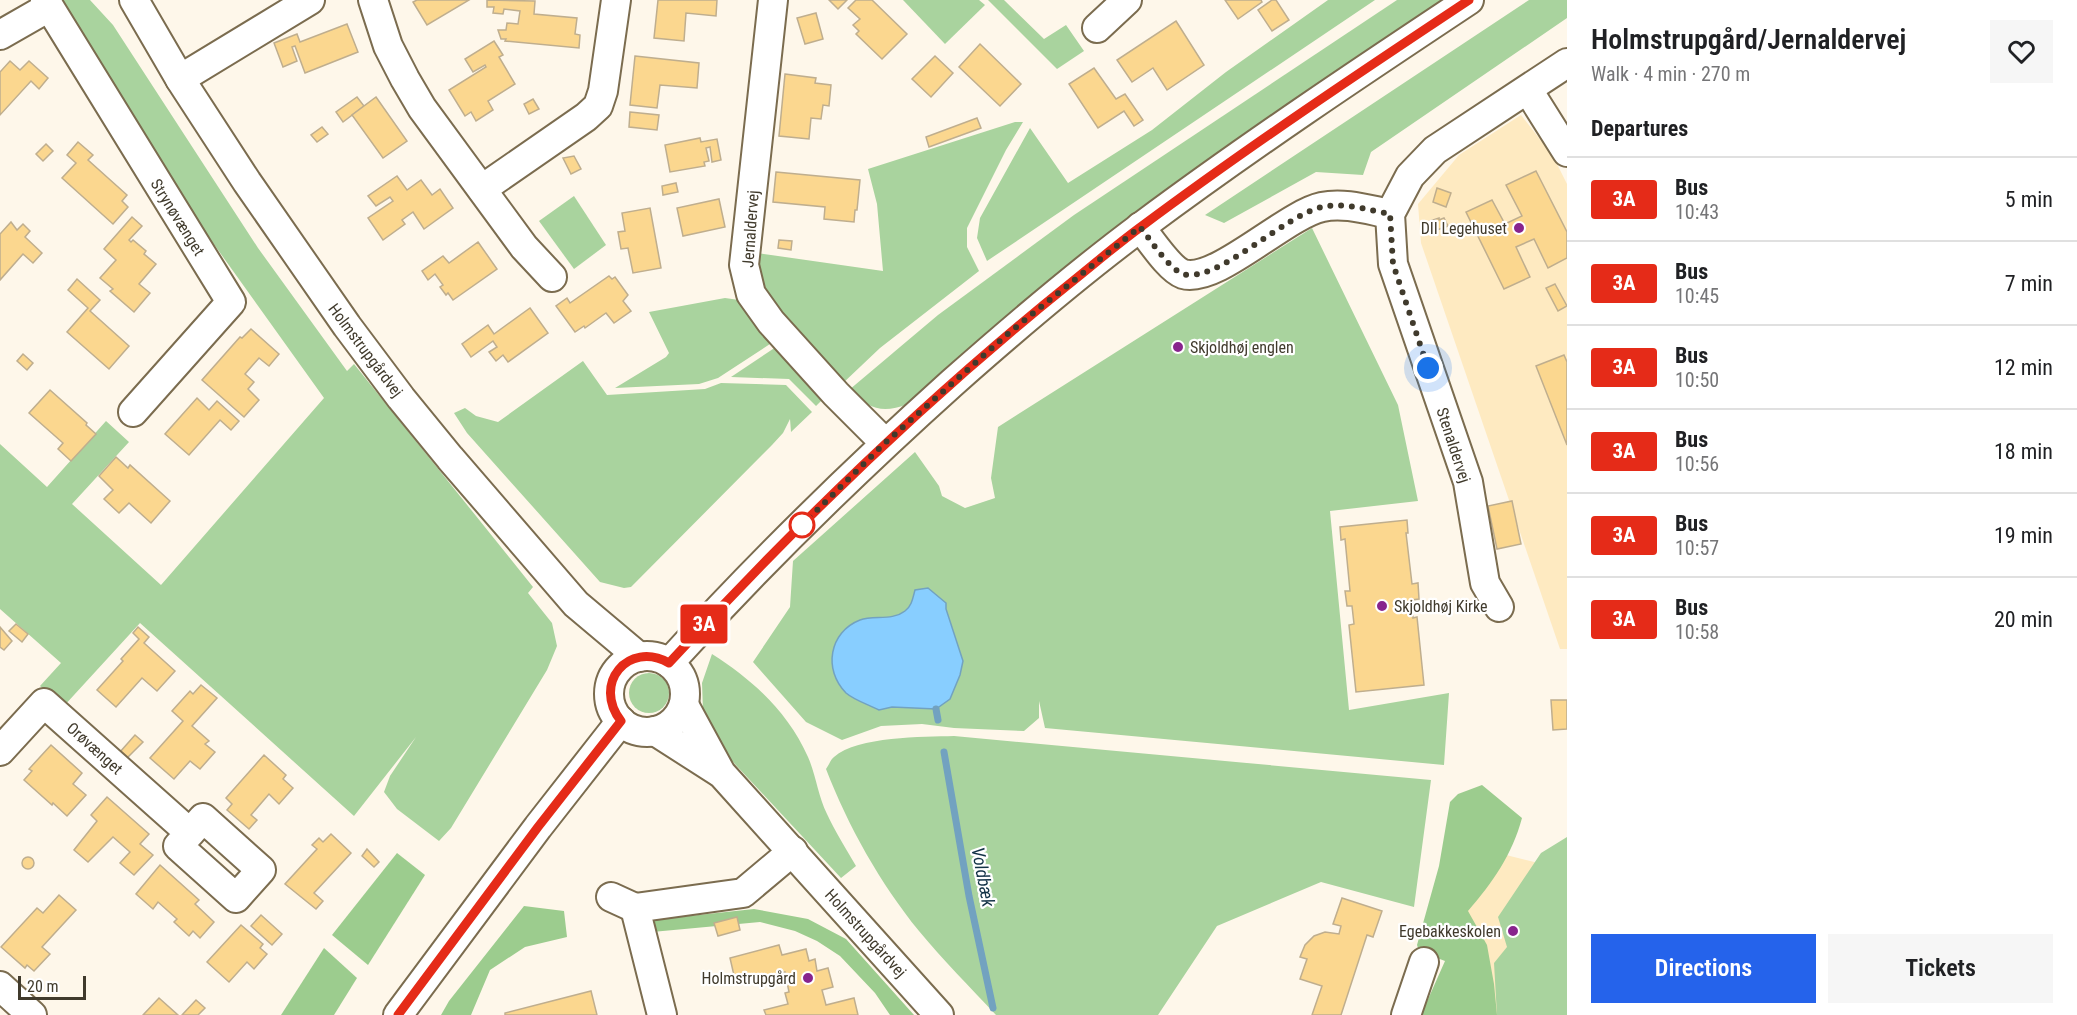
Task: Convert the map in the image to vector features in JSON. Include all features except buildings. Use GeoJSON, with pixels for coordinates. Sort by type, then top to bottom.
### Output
{"type":"FeatureCollection","features":[{"type":"Feature","properties":{"kind":"street","name":"Holmstrupgårdvej"},"geometry":{"type":"LineString","coordinates":[[134,0],[180,79],[253,192],[347,326],[443,450],[576,604],[639,657]]}},
{"type":"Feature","properties":{"kind":"street"},"geometry":{"type":"LineString","coordinates":[[180,79],[310,0]]}},
{"type":"Feature","properties":{"kind":"street"},"geometry":{"type":"LineString","coordinates":[[373,0],[388,46],[422,108],[524,247],[552,277]]}},
{"type":"Feature","properties":{"kind":"street"},"geometry":{"type":"LineString","coordinates":[[482,189],[586,117],[598,106],[603,91],[616,0]]}},
{"type":"Feature","properties":{"kind":"street","name":"Jernaldervej"},"geometry":{"type":"LineString","coordinates":[[773,0],[744,265],[751,294],[784,338],[885,443]]}},
{"type":"Feature","properties":{"kind":"street"},"geometry":{"type":"LineString","coordinates":[[1097,28],[1127,0]]}},
{"type":"Feature","properties":{"kind":"street"},"geometry":{"type":"LineString","coordinates":[[669,663],[725,602],[885,443],[1010,332],[1140,227],[1264,139],[1470,0]]}},
{"type":"Feature","properties":{"kind":"street","name":"Strynøvænget"},"geometry":{"type":"LineString","coordinates":[[0,35],[47,4],[231,302],[133,412]]}},
{"type":"Feature","properties":{"kind":"street"},"geometry":{"type":"LineString","coordinates":[[1140,227],[1175,269],[1192,275],[1213,269],[1315,209],[1341,206],[1390,214],[1410,176],[1435,150],[1567,63]]}},
{"type":"Feature","properties":{"kind":"street"},"geometry":{"type":"LineString","coordinates":[[1528,90],[1567,153]]}},
{"type":"Feature","properties":{"kind":"street","name":"Stenaldervej"},"geometry":{"type":"LineString","coordinates":[[1390,214],[1393,264],[1468,482],[1485,583],[1499,607]]}},
{"type":"Feature","properties":{"kind":"street","name":"Holmstrupgårdvej"},"geometry":{"type":"LineString","coordinates":[[576,604],[614,676]]}},
{"type":"Feature","properties":{"kind":"street"},"geometry":{"type":"LineString","coordinates":[[639,657],[655,657],[669,663],[682,677],[685,686],[684,705],[674,721],[662,729],[647,732],[633,729],[621,721],[611,705],[610,685],[614,676],[625,663],[639,657]]}},
{"type":"Feature","properties":{"kind":"street","name":"Orøvænget"},"geometry":{"type":"LineString","coordinates":[[1,747],[44,703],[190,833]]}},
{"type":"Feature","properties":{"kind":"street","name":"Holmstrupgårdvej"},"geometry":{"type":"LineString","coordinates":[[684,705],[721,773],[939,1015]]}},
{"type":"Feature","properties":{"kind":"street"},"geometry":{"type":"LineString","coordinates":[[398,1015],[538,827],[621,721]]}},
{"type":"Feature","properties":{"kind":"street","name":"Holmstrupgårdvej"},"geometry":{"type":"LineString","coordinates":[[655,731],[721,773]]}},
{"type":"Feature","properties":{"kind":"street"},"geometry":{"type":"LineString","coordinates":[[662,1015],[623,903],[743,893],[793,851]]}},
{"type":"Feature","properties":{"kind":"street"},"geometry":{"type":"LineString","coordinates":[[1406,1015],[1424,962]]}},
{"type":"Feature","properties":{"kind":"street"},"geometry":{"type":"LineString","coordinates":[[0,986],[32,1015]]}},
{"type":"Feature","properties":{"kind":"shaded area"},"geometry":{"type":"Polygon","coordinates":[[[1521,115],[1553,156],[1567,184],[1567,649],[1560,649],[1421,243],[1418,204],[1459,155],[1521,115]]]}},
{"type":"Feature","properties":{"kind":"shaded area","name":"Egebakkeskolen"},"geometry":{"type":"Polygon","coordinates":[[[1494,852],[1567,870],[1567,1015],[1432,1015],[1477,865],[1494,852]]]}},
{"type":"Feature","properties":{"kind":"green space"},"geometry":{"type":"Polygon","coordinates":[[[62,0],[90,0],[113,25],[258,248],[347,371],[354,364],[533,587],[528,593],[552,623],[557,646],[547,670],[451,828],[439,841],[397,809],[384,792],[390,776],[416,737],[354,816],[140,623],[63,707],[40,686],[61,663],[0,609],[0,444],[47,487],[106,421],[129,442],[72,504],[161,585],[324,398],[198,222],[62,0]]]}},
{"type":"Feature","properties":{"kind":"green space"},"geometry":{"type":"Polygon","coordinates":[[[903,0],[979,0],[985,5],[945,44],[903,0]]]}},
{"type":"Feature","properties":{"kind":"green space"},"geometry":{"type":"Polygon","coordinates":[[[988,0],[1004,0],[1044,39],[1066,25],[1084,51],[1057,69],[988,0]]]}},
{"type":"Feature","properties":{"kind":"green space"},"geometry":{"type":"Polygon","coordinates":[[[1328,0],[1375,0],[987,261],[977,238],[980,218],[1030,128],[1068,183],[1152,130],[1226,72],[1328,0]]]}},
{"type":"Feature","properties":{"kind":"green space"},"geometry":{"type":"Polygon","coordinates":[[[1397,0],[1447,0],[908,404],[891,409],[876,408],[863,402],[849,390],[938,315],[1074,215],[1397,0]]]}},
{"type":"Feature","properties":{"kind":"green space"},"geometry":{"type":"Polygon","coordinates":[[[1529,0],[1567,0],[1567,18],[1371,152],[1363,175],[1316,172],[1224,223],[1205,215],[1529,0]]]}},
{"type":"Feature","properties":{"kind":"green space"},"geometry":{"type":"Polygon","coordinates":[[[1015,122],[1023,122],[1006,150],[967,228],[967,247],[979,271],[880,348],[842,384],[763,292],[757,253],[883,271],[877,204],[868,169],[1015,122]]]}},
{"type":"Feature","properties":{"kind":"green space"},"geometry":{"type":"Polygon","coordinates":[[[574,196],[606,245],[574,269],[539,221],[574,196]]]}},
{"type":"Feature","properties":{"kind":"green space"},"geometry":{"type":"Polygon","coordinates":[[[1312,228],[1398,405],[1418,501],[1330,511],[1349,710],[1449,693],[1444,765],[1045,728],[1039,701],[1039,718],[1024,731],[922,724],[881,726],[842,740],[806,722],[753,662],[790,607],[793,561],[915,452],[939,486],[942,496],[965,508],[995,498],[991,478],[998,427],[1312,228]]]}},
{"type":"Feature","properties":{"kind":"green space"},"geometry":{"type":"Polygon","coordinates":[[[725,298],[739,300],[773,342],[718,378],[699,384],[615,388],[669,353],[649,312],[725,298]]]}},
{"type":"Feature","properties":{"kind":"green space"},"geometry":{"type":"Polygon","coordinates":[[[779,345],[826,396],[816,406],[789,379],[731,377],[779,345]]]}},
{"type":"Feature","properties":{"kind":"green space"},"geometry":{"type":"Polygon","coordinates":[[[583,361],[607,395],[705,389],[721,383],[786,385],[812,412],[791,432],[790,419],[783,433],[772,445],[631,587],[624,588],[600,582],[467,433],[454,413],[465,408],[476,416],[498,422],[583,361]]]}},
{"type":"Feature","properties":{"kind":"green space"},"geometry":{"type":"Polygon","coordinates":[[[712,654],[768,698],[780,711],[800,741],[811,764],[827,814],[856,866],[841,878],[720,748],[703,711],[702,683],[712,654]]]}},
{"type":"Feature","properties":{"kind":"green space"},"geometry":{"type":"Polygon","coordinates":[[[649,673],[657,674],[663,679],[668,685],[668,701],[663,707],[657,712],[649,713],[641,712],[635,707],[630,701],[629,693],[630,685],[635,679],[641,674],[649,673]]]}},
{"type":"Feature","properties":{"kind":"green space"},"geometry":{"type":"Polygon","coordinates":[[[954,736],[1431,780],[1414,907],[1321,882],[1217,926],[1158,1015],[996,1015],[928,942],[891,893],[855,833],[826,769],[834,757],[845,750],[874,741],[954,736]]]}},
{"type":"Feature","properties":{"kind":"green space"},"geometry":{"type":"Polygon","coordinates":[[[1482,785],[1522,818],[1501,868],[1468,911],[1487,945],[1497,1015],[1421,1015],[1445,961],[1419,951],[1417,945],[1439,866],[1450,802],[1458,794],[1482,785]]]}},
{"type":"Feature","properties":{"kind":"green space"},"geometry":{"type":"Polygon","coordinates":[[[1567,837],[1567,1015],[1497,1015],[1494,963],[1507,947],[1498,917],[1541,853],[1567,837]]]}},
{"type":"Feature","properties":{"kind":"green space"},"geometry":{"type":"Polygon","coordinates":[[[397,853],[425,875],[368,965],[332,935],[397,853]]]}},
{"type":"Feature","properties":{"kind":"green space"},"geometry":{"type":"Polygon","coordinates":[[[524,906],[564,911],[567,937],[525,947],[490,970],[471,1015],[441,1015],[449,1001],[524,906]]]}},
{"type":"Feature","properties":{"kind":"green space"},"geometry":{"type":"Polygon","coordinates":[[[754,909],[808,919],[846,939],[914,1015],[890,1015],[875,993],[840,956],[817,941],[795,931],[760,922],[652,932],[652,920],[754,909]]]}},
{"type":"Feature","properties":{"kind":"green space"},"geometry":{"type":"Polygon","coordinates":[[[324,948],[357,978],[334,1015],[281,1015],[324,948]]]}},
{"type":"Feature","properties":{"kind":"water"},"geometry":{"type":"Polygon","coordinates":[[[928,588],[946,603],[963,661],[950,699],[936,709],[892,707],[879,710],[849,696],[839,684],[832,663],[836,642],[842,633],[860,620],[900,614],[909,607],[915,590],[928,588]]]}},
{"type":"Feature","properties":{"kind":"waterway","name":"Voldbæk"},"geometry":{"type":"LineString","coordinates":[[936,709],[938,720]]}},
{"type":"Feature","properties":{"kind":"waterway","name":"Voldbæk"},"geometry":{"type":"LineString","coordinates":[[944,752],[969,896],[993,1008]]}},
{"type":"Feature","properties":{"kind":"bus line","name":"3A"},"geometry":{"type":"LineString","coordinates":[[398,1015],[538,827],[621,721],[611,705],[610,685],[625,663],[647,656],[669,663],[718,609],[858,469],[1010,332],[1140,227],[1264,139],[1469,0]]}},
{"type":"Feature","properties":{"kind":"place","name":"DII Legehuset"},"geometry":{"type":"Point","coordinates":[1519,228]}},
{"type":"Feature","properties":{"kind":"place","name":"Skjoldhøj englen"},"geometry":{"type":"Point","coordinates":[1178,347]}},
{"type":"Feature","properties":{"kind":"place","name":"Skjoldhøj Kirke"},"geometry":{"type":"Point","coordinates":[1382,606]}},
{"type":"Feature","properties":{"kind":"place","name":"Egebakkeskolen"},"geometry":{"type":"Point","coordinates":[1513,931]}},
{"type":"Feature","properties":{"kind":"place","name":"Holmstrupgård"},"geometry":{"type":"Point","coordinates":[808,978]}},
{"type":"Feature","properties":{"kind":"route"},"geometry":{"type":"LineString","coordinates":[[802,525],[885,443],[1010,332],[1140,227],[1175,269],[1192,275],[1213,269],[1300,215],[1323,206],[1353,207],[1390,214],[1393,264],[1428,368]]}}]}
